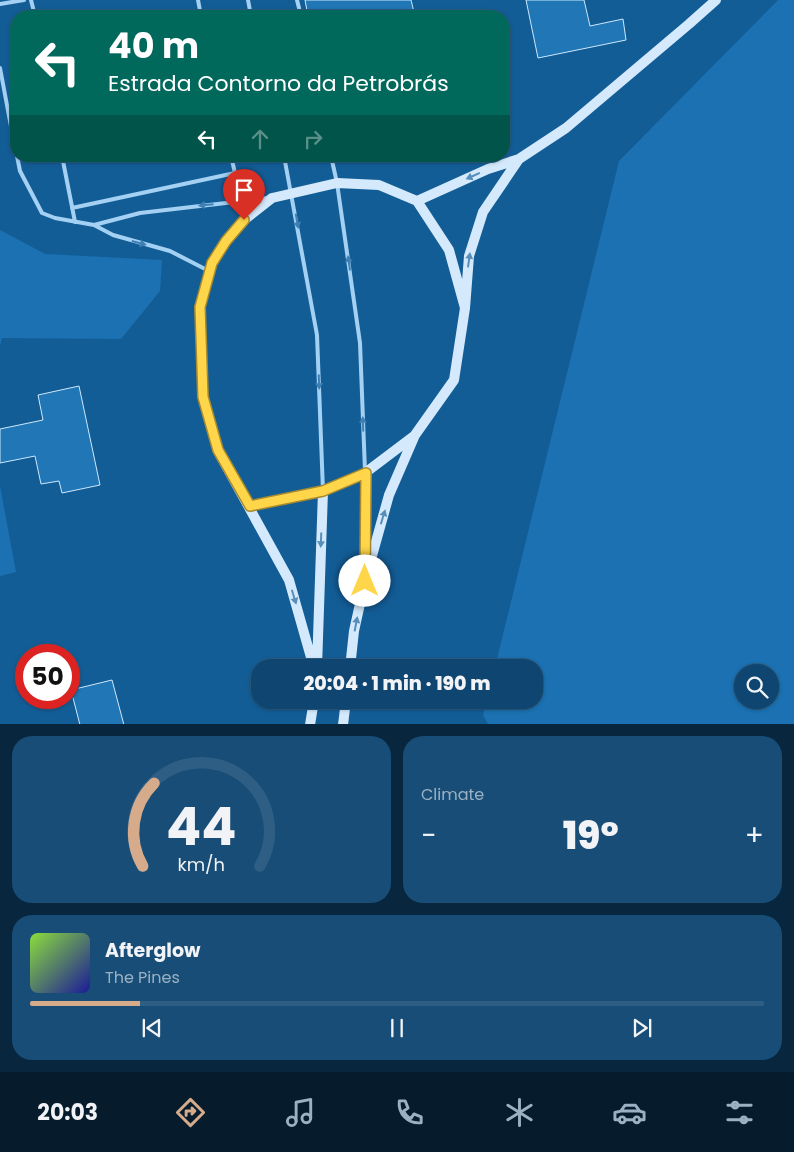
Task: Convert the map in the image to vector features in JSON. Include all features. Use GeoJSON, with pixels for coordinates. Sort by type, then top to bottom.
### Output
{"type":"FeatureCollection","features":[{"type":"Feature","properties":{"kind":"main road"},"geometry":{"type":"LineString","coordinates":[[510,161],[519,158],[566,128],[716,0]]}},
{"type":"Feature","properties":{"kind":"main road"},"geometry":{"type":"LineString","coordinates":[[351,659],[354,631],[365,581],[390,495],[415,436],[454,380],[465,308],[469,256],[483,212],[519,158]]}},
{"type":"Feature","properties":{"kind":"main road"},"geometry":{"type":"LineString","coordinates":[[417,201],[508,162]]}},
{"type":"Feature","properties":{"kind":"main road"},"geometry":{"type":"LineString","coordinates":[[312,659],[289,580],[218,450],[203,397],[200,307],[212,263],[226,241],[244,220],[272,198],[337,183],[379,185],[417,201],[449,250],[465,308]]}},
{"type":"Feature","properties":{"kind":"main road"},"geometry":{"type":"LineString","coordinates":[[250,506],[323,491],[366,473],[415,436]]}},
{"type":"Feature","properties":{"kind":"main road"},"geometry":{"type":"LineString","coordinates":[[365,581],[366,473]]}},
{"type":"Feature","properties":{"kind":"main road"},"geometry":{"type":"LineString","coordinates":[[315,659],[323,491]]}},
{"type":"Feature","properties":{"kind":"main road"},"geometry":{"type":"LineString","coordinates":[[310,724],[312,709]]}},
{"type":"Feature","properties":{"kind":"main road"},"geometry":{"type":"LineString","coordinates":[[343,724],[345,709]]}},
{"type":"Feature","properties":{"kind":"lane"},"geometry":{"type":"LineString","coordinates":[[0,4],[24,0]]}},
{"type":"Feature","properties":{"kind":"lane"},"geometry":{"type":"LineString","coordinates":[[0,68],[10,119]]}},
{"type":"Feature","properties":{"kind":"lane"},"geometry":{"type":"LineString","coordinates":[[18,162],[20,171],[42,213],[55,218],[94,225],[113,235],[170,251],[210,271]]}},
{"type":"Feature","properties":{"kind":"lane"},"geometry":{"type":"LineString","coordinates":[[63,162],[75,222]]}},
{"type":"Feature","properties":{"kind":"lane"},"geometry":{"type":"LineString","coordinates":[[72,208],[235,173],[232,162]]}},
{"type":"Feature","properties":{"kind":"lane"},"geometry":{"type":"LineString","coordinates":[[285,162],[317,335],[323,491]]}},
{"type":"Feature","properties":{"kind":"lane"},"geometry":{"type":"LineString","coordinates":[[333,162],[360,343],[366,473]]}},
{"type":"Feature","properties":{"kind":"lane"},"geometry":{"type":"LineString","coordinates":[[94,225],[140,213],[272,198]]}},
{"type":"Feature","properties":{"kind":"shaded area"},"geometry":{"type":"Polygon","coordinates":[[[778,0],[794,0],[794,724],[488,724],[483,715],[485,709],[543,709],[543,659],[497,659],[619,161],[778,0]]]}},
{"type":"Feature","properties":{"kind":"shaded area"},"geometry":{"type":"Polygon","coordinates":[[[0,230],[45,254],[162,260],[160,291],[121,339],[2,338],[0,346],[0,230]]]}},
{"type":"Feature","properties":{"kind":"shaded area"},"geometry":{"type":"Polygon","coordinates":[[[0,486],[16,572],[0,576],[0,486]]]}},
{"type":"Feature","properties":{"kind":"building"},"geometry":{"type":"Polygon","coordinates":[[[305,0],[411,0],[414,10],[355,10],[307,10],[305,0]]]}},
{"type":"Feature","properties":{"kind":"building"},"geometry":{"type":"Polygon","coordinates":[[[526,0],[584,0],[590,26],[623,19],[626,40],[538,58],[526,0]]]}},
{"type":"Feature","properties":{"kind":"building"},"geometry":{"type":"Polygon","coordinates":[[[79,386],[100,485],[62,493],[59,481],[41,484],[35,456],[0,463],[0,429],[43,420],[38,395],[79,386]]]}},
{"type":"Feature","properties":{"kind":"building"},"geometry":{"type":"Polygon","coordinates":[[[112,680],[124,724],[80,724],[76,709],[80,709],[80,688],[112,680]]]}},
{"type":"Feature","properties":{"kind":"route"},"geometry":{"type":"LineString","coordinates":[[244,220],[226,241],[212,263],[200,307],[203,397],[218,450],[250,506],[323,491],[366,473],[365,581]]}}]}
